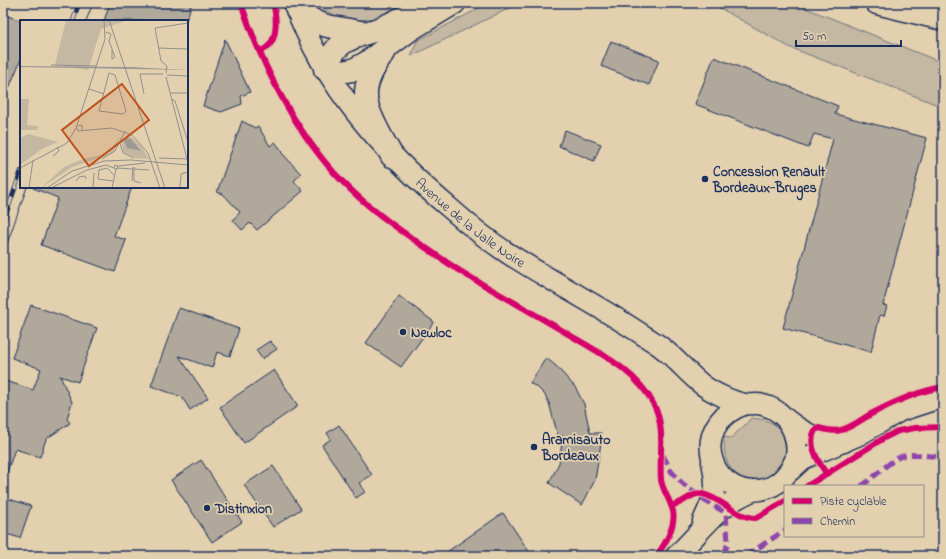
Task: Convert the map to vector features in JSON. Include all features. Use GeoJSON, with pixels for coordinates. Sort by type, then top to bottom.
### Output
{"type":"FeatureCollection","features":[{"type":"Feature","properties":{"kind":"highway"},"geometry":{"type":"LineString","coordinates":[[430,3],[406,18],[380,29],[348,39],[331,54],[325,69],[340,72],[353,70],[366,63],[412,29],[454,3]]}},
{"type":"Feature","properties":{"kind":"highway"},"geometry":{"type":"LineString","coordinates":[[877,3],[943,20]]}},
{"type":"Feature","properties":{"kind":"highway"},"geometry":{"type":"LineString","coordinates":[[916,3],[943,12]]}},
{"type":"Feature","properties":{"kind":"highway"},"geometry":{"type":"LineString","coordinates":[[296,7],[316,22],[327,26],[366,33]]}},
{"type":"Feature","properties":{"kind":"highway"},"geometry":{"type":"LineString","coordinates":[[389,46],[368,80],[366,96],[371,116],[392,156]]}},
{"type":"Feature","properties":{"kind":"main road","name":"Avenue de la Jalle Noire"},"geometry":{"type":"LineString","coordinates":[[296,7],[325,69],[339,90],[392,156],[444,204],[507,253],[618,319],[662,348],[705,386],[721,395],[746,404]]}},
{"type":"Feature","properties":{"kind":"main road"},"geometry":{"type":"LineString","coordinates":[[705,386],[712,412],[712,435]]}},
{"type":"Feature","properties":{"kind":"main road"},"geometry":{"type":"LineString","coordinates":[[676,556],[725,505],[741,495],[755,490],[768,488],[780,481],[803,459],[844,442],[900,411],[943,397]]}},
{"type":"Feature","properties":{"kind":"main road"},"geometry":{"type":"LineString","coordinates":[[697,534],[714,499],[716,480],[711,457],[710,442],[717,424],[724,414],[734,408],[746,404],[768,406],[779,412],[802,432],[821,440],[844,442]]}},
{"type":"Feature","properties":{"kind":"main road"},"geometry":{"type":"LineString","coordinates":[[787,420],[794,431],[797,445],[795,458],[790,471]]}},
{"type":"Feature","properties":{"kind":"main road"},"geometry":{"type":"LineString","coordinates":[[711,457],[717,470],[727,481],[740,488],[755,490]]}},
{"type":"Feature","properties":{"kind":"shaded area"},"geometry":{"type":"Polygon","coordinates":[[[313,3],[408,3],[384,17],[346,22],[313,3]]]}},
{"type":"Feature","properties":{"kind":"shaded area"},"geometry":{"type":"Polygon","coordinates":[[[489,3],[520,3],[411,56],[417,41],[489,3]]]}},
{"type":"Feature","properties":{"kind":"shaded area"},"geometry":{"type":"Polygon","coordinates":[[[711,3],[793,3],[943,63],[943,107],[789,47],[711,3]]]}},
{"type":"Feature","properties":{"kind":"shaded area"},"geometry":{"type":"Polygon","coordinates":[[[751,418],[766,420],[778,427],[783,436],[786,450],[783,462],[777,471],[768,477],[757,480],[746,479],[736,474],[728,464],[724,451],[724,437],[731,438],[751,418]]]}},
{"type":"Feature","properties":{"kind":"building"},"geometry":{"type":"Polygon","coordinates":[[[110,3],[192,3],[186,20],[104,20],[110,3]]]}},
{"type":"Feature","properties":{"kind":"building"},"geometry":{"type":"Polygon","coordinates":[[[3,14],[20,21],[20,61],[3,103],[3,14]]]}},
{"type":"Feature","properties":{"kind":"building"},"geometry":{"type":"Polygon","coordinates":[[[225,39],[250,92],[241,96],[242,104],[221,112],[203,106],[225,39]]]}},
{"type":"Feature","properties":{"kind":"building"},"geometry":{"type":"Polygon","coordinates":[[[611,41],[659,60],[649,85],[601,66],[611,41]]]}},
{"type":"Feature","properties":{"kind":"building"},"geometry":{"type":"Polygon","coordinates":[[[714,57],[838,106],[835,114],[927,138],[883,305],[887,306],[884,316],[880,315],[871,352],[783,328],[833,139],[814,134],[808,148],[695,104],[714,57]]]}},
{"type":"Feature","properties":{"kind":"building"},"geometry":{"type":"Polygon","coordinates":[[[242,121],[255,128],[258,126],[270,146],[275,142],[283,152],[282,153],[301,174],[294,181],[303,191],[257,230],[250,223],[242,230],[233,220],[240,212],[223,194],[217,192],[242,121]]]}},
{"type":"Feature","properties":{"kind":"building"},"geometry":{"type":"Polygon","coordinates":[[[565,130],[601,144],[594,161],[559,146],[565,130]]]}},
{"type":"Feature","properties":{"kind":"building"},"geometry":{"type":"Polygon","coordinates":[[[33,188],[132,188],[114,236],[126,240],[115,272],[41,245],[58,198],[33,188]]]}},
{"type":"Feature","properties":{"kind":"building"},"geometry":{"type":"Polygon","coordinates":[[[399,296],[434,322],[401,367],[366,343],[399,296]]]}},
{"type":"Feature","properties":{"kind":"building"},"geometry":{"type":"Polygon","coordinates":[[[31,305],[97,328],[78,382],[60,376],[72,402],[67,419],[70,423],[46,439],[40,457],[15,449],[5,478],[3,478],[3,380],[33,390],[41,369],[12,358],[31,305]]]}},
{"type":"Feature","properties":{"kind":"building"},"geometry":{"type":"Polygon","coordinates":[[[179,308],[239,329],[230,356],[217,352],[212,368],[179,356],[208,398],[190,410],[182,397],[151,386],[179,308]]]}},
{"type":"Feature","properties":{"kind":"building"},"geometry":{"type":"Polygon","coordinates":[[[270,341],[277,349],[262,359],[256,350],[270,341]]]}},
{"type":"Feature","properties":{"kind":"building"},"geometry":{"type":"Polygon","coordinates":[[[546,358],[556,366],[575,387],[584,404],[590,433],[601,433],[601,443],[595,480],[582,505],[549,483],[559,463],[563,436],[558,436],[549,403],[545,395],[530,383],[546,358]]]}},
{"type":"Feature","properties":{"kind":"building"},"geometry":{"type":"Polygon","coordinates":[[[274,370],[298,406],[244,443],[220,407],[274,370]]]}},
{"type":"Feature","properties":{"kind":"building"},"geometry":{"type":"Polygon","coordinates":[[[339,425],[372,475],[359,483],[365,492],[356,498],[322,445],[331,439],[327,433],[339,425]]]}},
{"type":"Feature","properties":{"kind":"building"},"geometry":{"type":"Polygon","coordinates":[[[201,460],[242,522],[212,542],[171,480],[201,460]]]}},
{"type":"Feature","properties":{"kind":"building"},"geometry":{"type":"Polygon","coordinates":[[[273,466],[301,509],[273,527],[244,485],[273,466]]]}},
{"type":"Feature","properties":{"kind":"building"},"geometry":{"type":"Polygon","coordinates":[[[3,497],[31,506],[20,538],[3,533],[3,497]]]}},
{"type":"Feature","properties":{"kind":"building"},"geometry":{"type":"Polygon","coordinates":[[[503,513],[532,556],[441,556],[503,513]]]}},
{"type":"Feature","properties":{"kind":"tram line"},"geometry":{"type":"LineString","coordinates":[[86,20],[93,3]]}},
{"type":"Feature","properties":{"kind":"tram line"},"geometry":{"type":"LineString","coordinates":[[3,255],[27,188]]}},
{"type":"Feature","properties":{"kind":"railway"},"geometry":{"type":"LineString","coordinates":[[73,20],[79,3]]}},
{"type":"Feature","properties":{"kind":"railway"},"geometry":{"type":"LineString","coordinates":[[3,223],[20,174]]}},
{"type":"Feature","properties":{"kind":"marked path"},"geometry":{"type":"LineString","coordinates":[[663,455],[671,471],[680,481],[689,489],[700,494],[705,501],[726,513],[728,542],[724,556]]}},
{"type":"Feature","properties":{"kind":"marked path"},"geometry":{"type":"LineString","coordinates":[[862,485],[891,462],[902,456],[916,455],[943,457]]}},
{"type":"Feature","properties":{"kind":"marked path"},"geometry":{"type":"LineString","coordinates":[[746,556],[784,531]]}},
{"type":"Feature","properties":{"kind":"cycle path"},"geometry":{"type":"LineString","coordinates":[[241,3],[260,53],[285,103],[315,150],[351,190],[390,223],[465,274],[593,348],[617,364],[638,382],[647,393],[658,414],[660,423],[661,480],[663,488],[671,504],[673,514],[670,533],[656,556]]}},
{"type":"Feature","properties":{"kind":"cycle path"},"geometry":{"type":"LineString","coordinates":[[260,51],[271,44],[274,38],[276,23],[273,3]]}},
{"type":"Feature","properties":{"kind":"cycle path"},"geometry":{"type":"LineString","coordinates":[[826,473],[814,453],[812,441],[815,430],[819,428],[833,431],[845,429],[873,413],[899,401],[925,391],[943,387]]}},
{"type":"Feature","properties":{"kind":"cycle path"},"geometry":{"type":"LineString","coordinates":[[809,485],[884,438],[898,431],[915,428],[943,427]]}},
{"type":"Feature","properties":{"kind":"cycle path"},"geometry":{"type":"LineString","coordinates":[[671,505],[675,505],[694,495],[702,494],[716,499],[742,515],[756,518],[784,502]]}},
{"type":"Feature","properties":{"kind":"place","name":"Concession Renault Bordeaux-Bruges"},"geometry":{"type":"Point","coordinates":[705,179]}},
{"type":"Feature","properties":{"kind":"place","name":"Newloc"},"geometry":{"type":"Point","coordinates":[403,332]}},
{"type":"Feature","properties":{"kind":"place","name":"Aramisauto Bordeaux"},"geometry":{"type":"Point","coordinates":[534,447]}},
{"type":"Feature","properties":{"kind":"place","name":"Distinxion"},"geometry":{"type":"Point","coordinates":[207,508]}}]}
